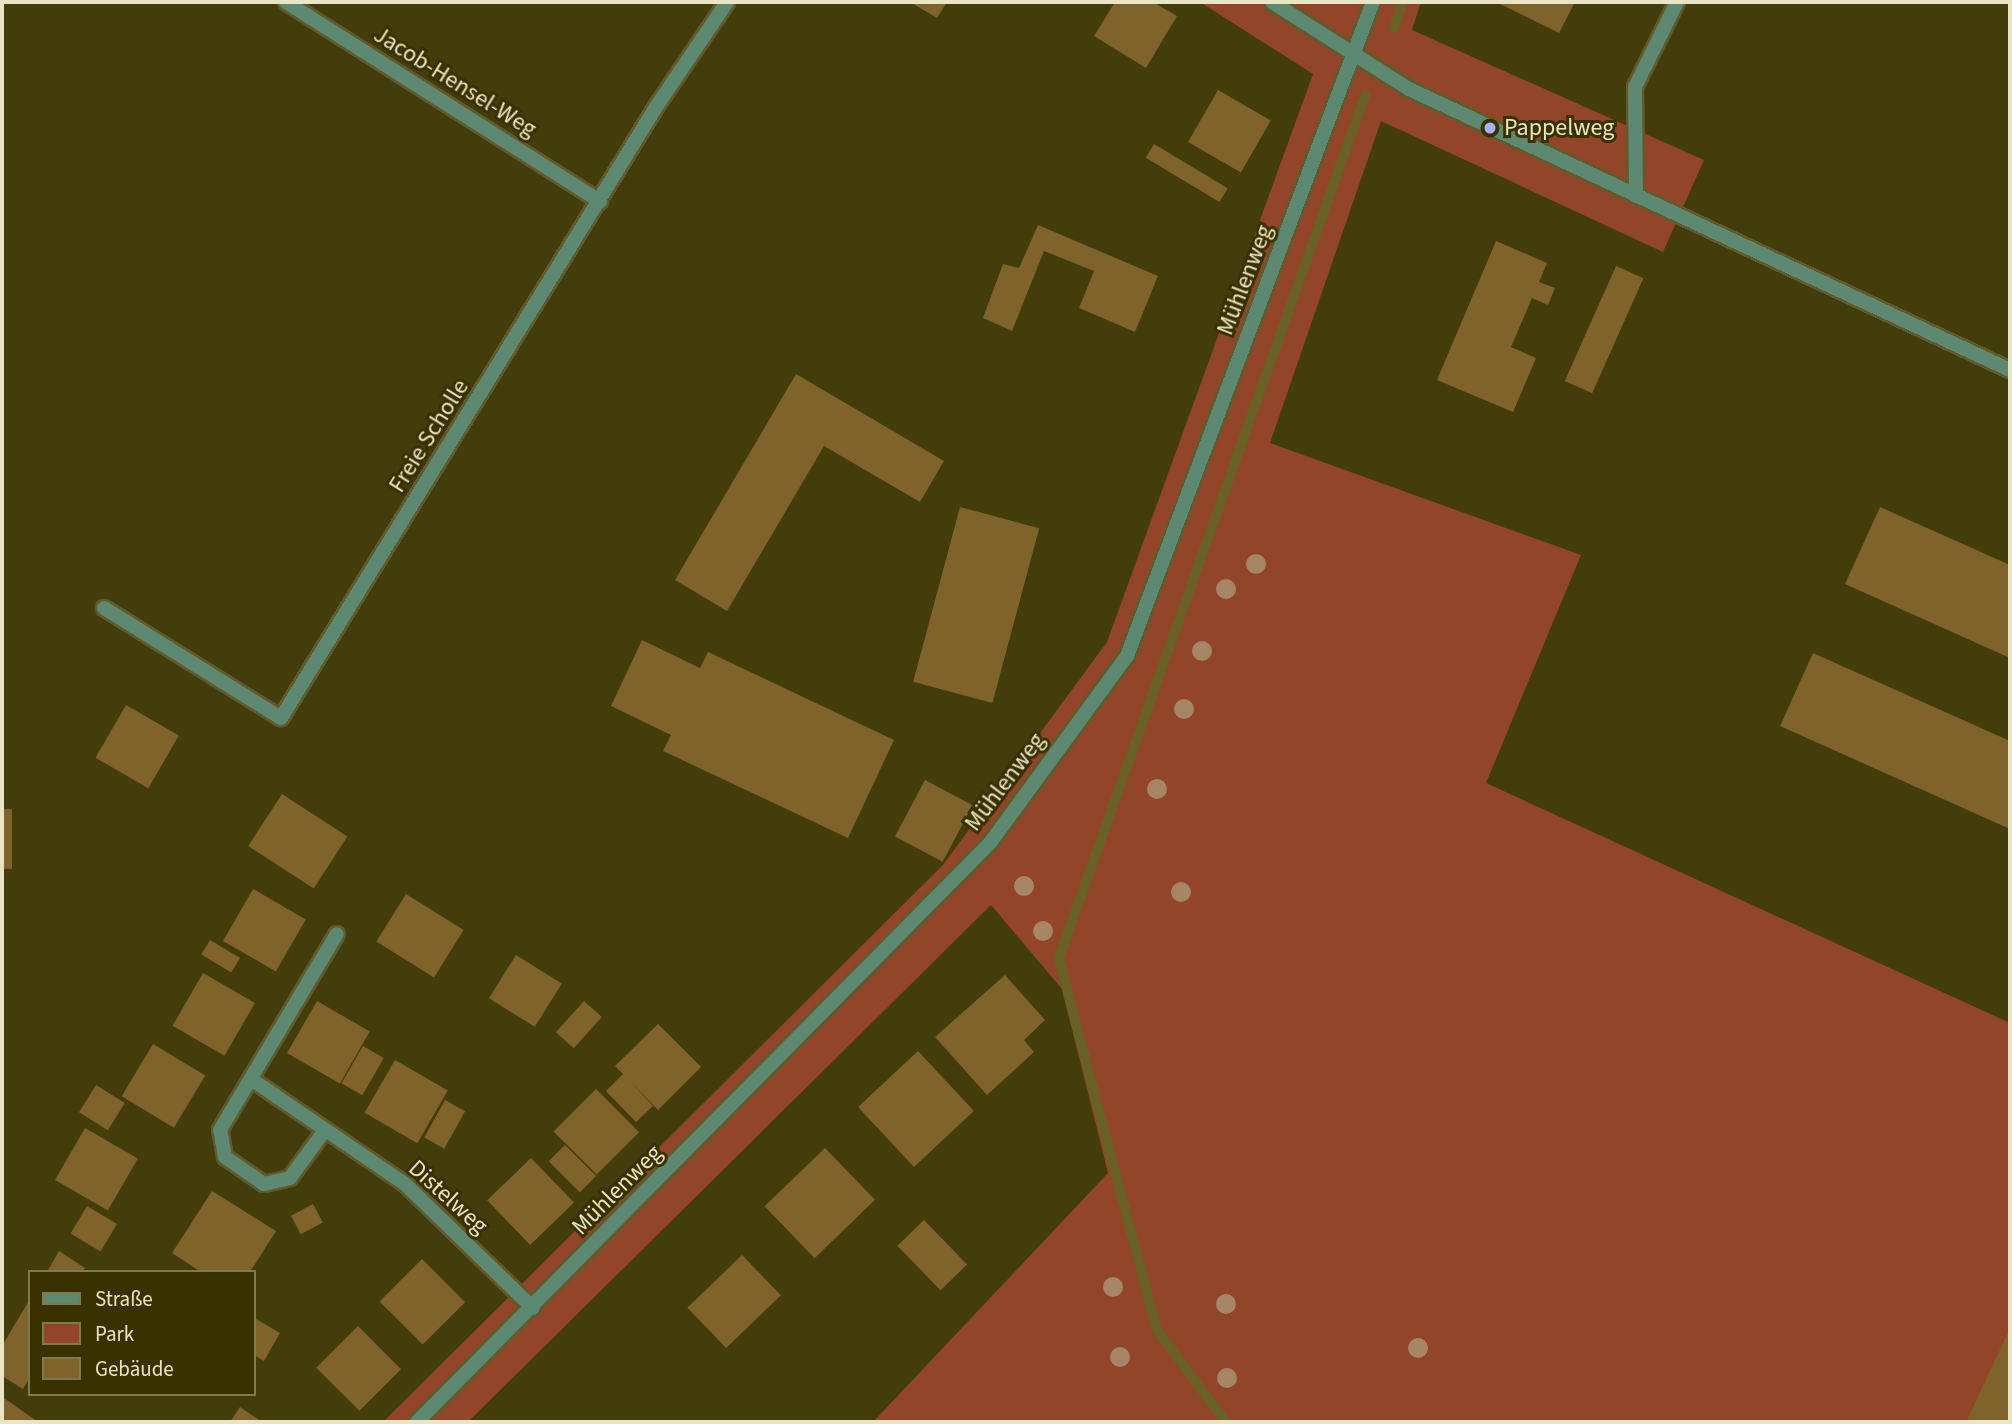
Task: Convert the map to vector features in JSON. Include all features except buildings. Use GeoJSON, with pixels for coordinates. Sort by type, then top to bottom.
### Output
{"type":"FeatureCollection","features":[{"type":"Feature","properties":{"kind":"street","name":"Jacob-Hensel-Weg"},"geometry":{"type":"LineString","coordinates":[[286,2],[600,201]]}},
{"type":"Feature","properties":{"kind":"street","name":"Freie Scholle"},"geometry":{"type":"LineString","coordinates":[[104,608],[281,718],[600,201],[727,2]]}},
{"type":"Feature","properties":{"kind":"street"},"geometry":{"type":"LineString","coordinates":[[1272,2],[1409,89],[2010,370]]}},
{"type":"Feature","properties":{"kind":"street","name":"Mühlenweg"},"geometry":{"type":"LineString","coordinates":[[417,1422],[533,1308],[990,843],[1127,656],[1356,54],[1373,2]]}},
{"type":"Feature","properties":{"kind":"street"},"geometry":{"type":"LineString","coordinates":[[1636,196],[1635,87],[1677,2]]}},
{"type":"Feature","properties":{"kind":"street"},"geometry":{"type":"LineString","coordinates":[[325,1130],[290,1178],[264,1184],[225,1157],[220,1130],[337,934]]}},
{"type":"Feature","properties":{"kind":"street","name":"Distelweg"},"geometry":{"type":"LineString","coordinates":[[251,1079],[405,1184],[533,1308]]}},
{"type":"Feature","properties":{"kind":"green space"},"geometry":{"type":"Polygon","coordinates":[[[1200,2],[1421,2],[1412,30],[1704,160],[1663,252],[1381,121],[1270,443],[1581,555],[1486,783],[2010,1023],[2010,1422],[873,1422],[1108,1173],[1062,989],[991,905],[468,1422],[383,1422],[943,865],[1107,642],[1313,74],[1200,2]]]}},
{"type":"Feature","properties":{"kind":"waterway"},"geometry":{"type":"LineString","coordinates":[[1394,28],[1403,2]]}},
{"type":"Feature","properties":{"kind":"waterway"},"geometry":{"type":"LineString","coordinates":[[1226,1422],[1157,1330],[1059,958],[1365,96]]}},
{"type":"Feature","properties":{"kind":"place","name":"Pappelweg"},"geometry":{"type":"Point","coordinates":[1490,128]}}]}
